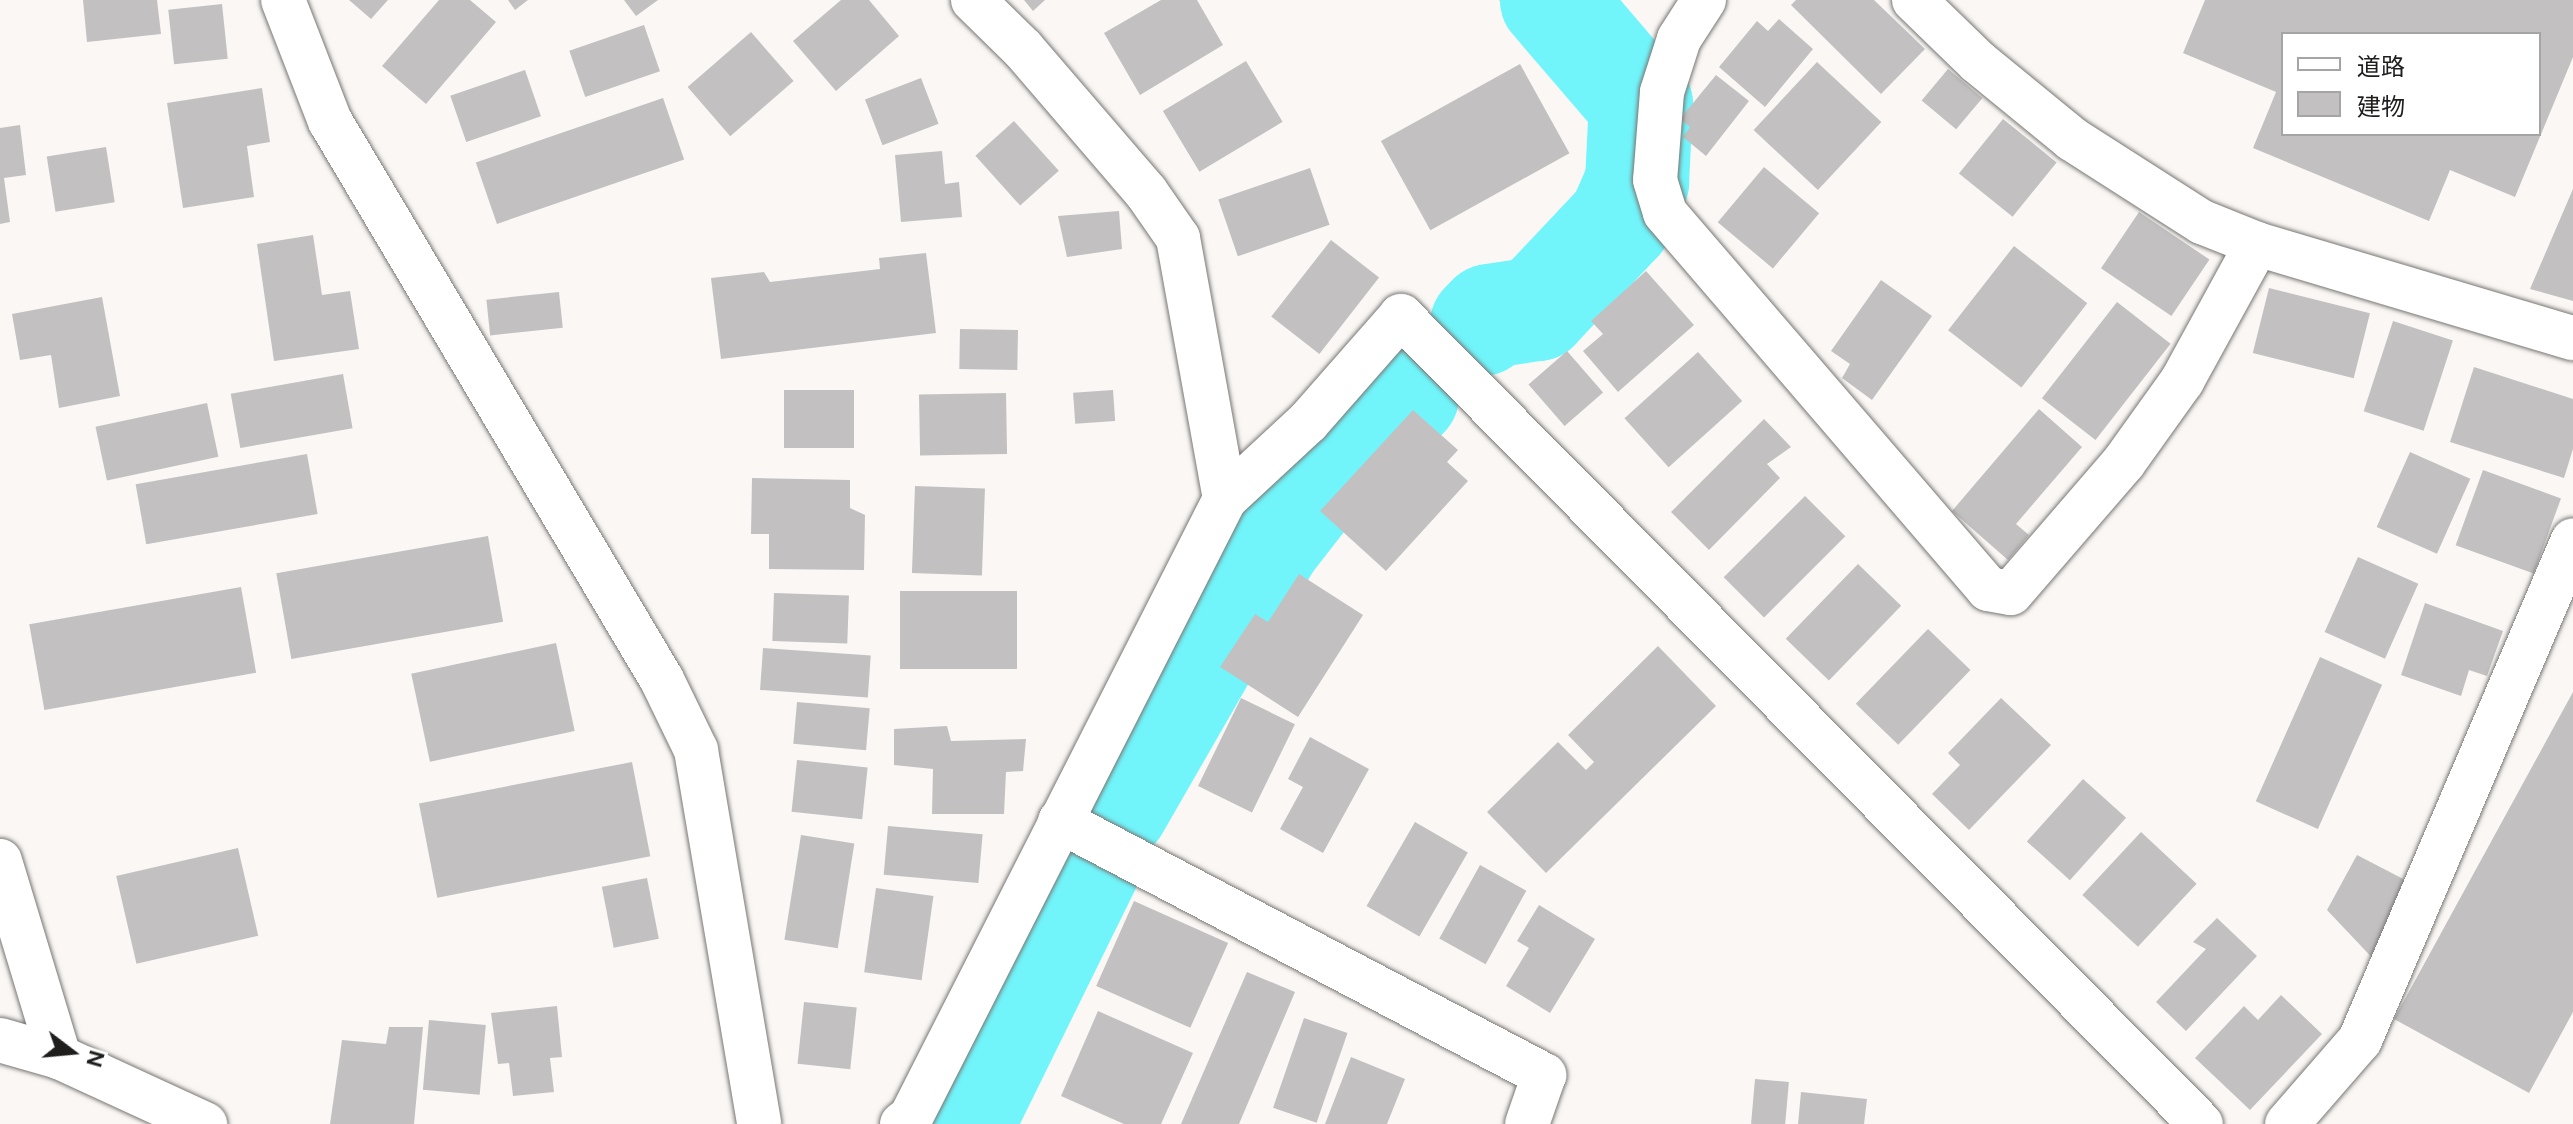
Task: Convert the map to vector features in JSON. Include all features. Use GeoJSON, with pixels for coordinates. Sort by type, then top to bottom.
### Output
{"type":"FeatureCollection","features":[{"type":"Feature","properties":{"kind":"street"},"geometry":{"type":"LineString","coordinates":[[283,0],[330,121],[662,680],[696,750],[759,1124]]}},
{"type":"Feature","properties":{"kind":"street"},"geometry":{"type":"LineString","coordinates":[[973,0],[1023,49],[1146,192],[1178,238],[1225,499]]}},
{"type":"Feature","properties":{"kind":"street"},"geometry":{"type":"LineString","coordinates":[[1704,0],[1679,39],[1662,92],[1655,180],[1665,213],[1988,589],[2011,593],[2124,462],[2182,381],[2257,244]]}},
{"type":"Feature","properties":{"kind":"street"},"geometry":{"type":"LineString","coordinates":[[1914,0],[1978,62],[2072,139],[2202,222],[2257,244],[2573,338]]}},
{"type":"Feature","properties":{"kind":"street"},"geometry":{"type":"LineString","coordinates":[[902,1124],[911,1117],[1225,499],[1308,422],[1401,316],[2201,1124]]}},
{"type":"Feature","properties":{"kind":"street"},"geometry":{"type":"LineString","coordinates":[[2287,1124],[2360,1040],[2573,540]]}},
{"type":"Feature","properties":{"kind":"street"},"geometry":{"type":"LineString","coordinates":[[1060,821],[1544,1075],[1527,1124]]}},
{"type":"Feature","properties":{"kind":"street"},"geometry":{"type":"LineString","coordinates":[[0,861],[59,1057]]}},
{"type":"Feature","properties":{"kind":"street"},"geometry":{"type":"LineString","coordinates":[[0,1040],[59,1057],[205,1124]]}},
{"type":"Feature","properties":{"kind":"green space"},"geometry":{"type":"Polygon","coordinates":[[[1499,0],[1588,0],[1610,70],[1582,103],[1499,0]]]}},
{"type":"Feature","properties":{"kind":"building"},"geometry":{"type":"Polygon","coordinates":[[[83,0],[157,0],[161,34],[87,42],[83,0]]]}},
{"type":"Feature","properties":{"kind":"building"},"geometry":{"type":"Polygon","coordinates":[[[349,0],[388,0],[371,19],[349,0]]]}},
{"type":"Feature","properties":{"kind":"building"},"geometry":{"type":"Polygon","coordinates":[[[439,0],[470,0],[496,22],[426,104],[382,66],[439,0]]]}},
{"type":"Feature","properties":{"kind":"building"},"geometry":{"type":"Polygon","coordinates":[[[508,0],[528,0],[515,10],[508,0]]]}},
{"type":"Feature","properties":{"kind":"building"},"geometry":{"type":"Polygon","coordinates":[[[624,0],[658,0],[636,16],[624,0]]]}},
{"type":"Feature","properties":{"kind":"building"},"geometry":{"type":"Polygon","coordinates":[[[841,0],[869,0],[899,36],[836,91],[793,41],[841,0]]]}},
{"type":"Feature","properties":{"kind":"building"},"geometry":{"type":"Polygon","coordinates":[[[1024,0],[1045,0],[1033,11],[1024,0]]]}},
{"type":"Feature","properties":{"kind":"building"},"geometry":{"type":"Polygon","coordinates":[[[1161,0],[1197,0],[1223,45],[1140,95],[1104,33],[1161,0]]]}},
{"type":"Feature","properties":{"kind":"building"},"geometry":{"type":"Polygon","coordinates":[[[1796,0],[1874,0],[1925,49],[1881,94],[1791,5],[1796,0]]]}},
{"type":"Feature","properties":{"kind":"building"},"geometry":{"type":"Polygon","coordinates":[[[2205,0],[2573,0],[2573,57],[2541,134],[2541,32],[2281,32],[2281,136],[2540,136],[2515,197],[2450,170],[2429,221],[2253,148],[2276,92],[2183,53],[2205,0]]]}},
{"type":"Feature","properties":{"kind":"building"},"geometry":{"type":"Polygon","coordinates":[[[222,4],[228,59],[174,64],[168,10],[222,4]]]}},
{"type":"Feature","properties":{"kind":"building"},"geometry":{"type":"Polygon","coordinates":[[[1779,19],[1813,49],[1765,107],[1719,67],[1757,21],[1768,31],[1779,19]]]}},
{"type":"Feature","properties":{"kind":"building"},"geometry":{"type":"Polygon","coordinates":[[[644,25],[660,71],[585,97],[569,51],[644,25]]]}},
{"type":"Feature","properties":{"kind":"building"},"geometry":{"type":"Polygon","coordinates":[[[751,32],[794,81],[730,136],[688,87],[751,32]]]}},
{"type":"Feature","properties":{"kind":"building"},"geometry":{"type":"Polygon","coordinates":[[[1246,61],[1283,122],[1199,172],[1163,111],[1246,61]]]}},
{"type":"Feature","properties":{"kind":"building"},"geometry":{"type":"Polygon","coordinates":[[[1817,62],[1881,122],[1818,190],[1754,130],[1817,62]]]}},
{"type":"Feature","properties":{"kind":"building"},"geometry":{"type":"Polygon","coordinates":[[[1520,64],[1569,153],[1430,230],[1381,141],[1520,64]]]}},
{"type":"Feature","properties":{"kind":"building"},"geometry":{"type":"Polygon","coordinates":[[[1948,69],[1982,98],[1956,129],[1922,100],[1948,69]]]}},
{"type":"Feature","properties":{"kind":"building"},"geometry":{"type":"Polygon","coordinates":[[[525,70],[541,116],[466,142],[450,96],[525,70]]]}},
{"type":"Feature","properties":{"kind":"building"},"geometry":{"type":"Polygon","coordinates":[[[1716,75],[1749,101],[1706,156],[1683,137],[1690,127],[1680,119],[1716,75]]]}},
{"type":"Feature","properties":{"kind":"building"},"geometry":{"type":"Polygon","coordinates":[[[921,78],[939,124],[883,145],[865,100],[921,78]]]}},
{"type":"Feature","properties":{"kind":"building"},"geometry":{"type":"Polygon","coordinates":[[[262,88],[270,142],[247,146],[254,197],[183,208],[167,103],[262,88]]]}},
{"type":"Feature","properties":{"kind":"building"},"geometry":{"type":"Polygon","coordinates":[[[663,98],[684,159],[497,224],[476,162],[663,98]]]}},
{"type":"Feature","properties":{"kind":"building"},"geometry":{"type":"Polygon","coordinates":[[[2003,119],[2057,162],[2013,217],[1959,173],[2003,119]]]}},
{"type":"Feature","properties":{"kind":"building"},"geometry":{"type":"Polygon","coordinates":[[[1014,121],[1059,171],[1020,206],[975,156],[1014,121]]]}},
{"type":"Feature","properties":{"kind":"building"},"geometry":{"type":"Polygon","coordinates":[[[20,125],[26,175],[4,178],[10,222],[0,224],[0,128],[20,125]]]}},
{"type":"Feature","properties":{"kind":"building"},"geometry":{"type":"Polygon","coordinates":[[[106,147],[115,202],[55,212],[47,156],[106,147]]]}},
{"type":"Feature","properties":{"kind":"building"},"geometry":{"type":"Polygon","coordinates":[[[942,151],[945,184],[959,182],[962,217],[901,222],[895,155],[942,151]]]}},
{"type":"Feature","properties":{"kind":"building"},"geometry":{"type":"Polygon","coordinates":[[[1764,167],[1819,213],[1773,268],[1718,222],[1764,167]]]}},
{"type":"Feature","properties":{"kind":"building"},"geometry":{"type":"Polygon","coordinates":[[[1310,168],[1330,225],[1238,256],[1218,200],[1310,168]]]}},
{"type":"Feature","properties":{"kind":"building"},"geometry":{"type":"Polygon","coordinates":[[[2573,189],[2573,301],[2530,289],[2573,189]]]}},
{"type":"Feature","properties":{"kind":"building"},"geometry":{"type":"Polygon","coordinates":[[[1119,211],[1122,249],[1067,257],[1058,216],[1119,211]]]}},
{"type":"Feature","properties":{"kind":"building"},"geometry":{"type":"Polygon","coordinates":[[[2139,212],[2209,260],[2171,316],[2101,268],[2139,212]]]}},
{"type":"Feature","properties":{"kind":"building"},"geometry":{"type":"Polygon","coordinates":[[[313,235],[322,295],[350,291],[359,349],[274,361],[257,244],[313,235]]]}},
{"type":"Feature","properties":{"kind":"building"},"geometry":{"type":"Polygon","coordinates":[[[1331,240],[1379,278],[1319,354],[1271,316],[1331,240]]]}},
{"type":"Feature","properties":{"kind":"building"},"geometry":{"type":"Polygon","coordinates":[[[2014,246],[2087,303],[2021,388],[1948,330],[2014,246]]]}},
{"type":"Feature","properties":{"kind":"building"},"geometry":{"type":"Polygon","coordinates":[[[926,253],[936,333],[721,359],[711,278],[764,272],[770,282],[880,269],[879,258],[926,253]]]}},
{"type":"Feature","properties":{"kind":"building"},"geometry":{"type":"Polygon","coordinates":[[[1646,271],[1694,325],[1618,392],[1583,351],[1603,334],[1591,321],[1646,271]]]}},
{"type":"Feature","properties":{"kind":"building"},"geometry":{"type":"Polygon","coordinates":[[[1881,280],[1932,316],[1872,400],[1842,378],[1850,364],[1831,351],[1881,280]]]}},
{"type":"Feature","properties":{"kind":"building"},"geometry":{"type":"Polygon","coordinates":[[[2269,288],[2370,313],[2354,378],[2253,353],[2269,288]]]}},
{"type":"Feature","properties":{"kind":"building"},"geometry":{"type":"Polygon","coordinates":[[[559,292],[563,328],[490,335],[486,300],[559,292]]]}},
{"type":"Feature","properties":{"kind":"building"},"geometry":{"type":"Polygon","coordinates":[[[102,297],[120,396],[59,408],[51,355],[20,360],[12,314],[102,297]]]}},
{"type":"Feature","properties":{"kind":"building"},"geometry":{"type":"Polygon","coordinates":[[[2117,302],[2171,344],[2095,440],[2042,398],[2117,302]]]}},
{"type":"Feature","properties":{"kind":"building"},"geometry":{"type":"Polygon","coordinates":[[[2393,321],[2453,340],[2424,431],[2364,411],[2393,321]]]}},
{"type":"Feature","properties":{"kind":"building"},"geometry":{"type":"Polygon","coordinates":[[[960,329],[1018,330],[1017,370],[959,369],[960,329]]]}},
{"type":"Feature","properties":{"kind":"building"},"geometry":{"type":"Polygon","coordinates":[[[1567,351],[1603,393],[1565,426],[1529,384],[1567,351]]]}},
{"type":"Feature","properties":{"kind":"building"},"geometry":{"type":"Polygon","coordinates":[[[1698,352],[1742,401],[1669,467],[1624,418],[1698,352]]]}},
{"type":"Feature","properties":{"kind":"building"},"geometry":{"type":"Polygon","coordinates":[[[2474,367],[2573,399],[2573,449],[2564,478],[2450,442],[2474,367]]]}},
{"type":"Feature","properties":{"kind":"building"},"geometry":{"type":"Polygon","coordinates":[[[343,374],[353,428],[240,448],[231,394],[343,374]]]}},
{"type":"Feature","properties":{"kind":"building"},"geometry":{"type":"Polygon","coordinates":[[[784,390],[854,390],[854,448],[784,448],[784,390]]]}},
{"type":"Feature","properties":{"kind":"building"},"geometry":{"type":"Polygon","coordinates":[[[1113,390],[1115,421],[1075,424],[1073,393],[1113,390]]]}},
{"type":"Feature","properties":{"kind":"building"},"geometry":{"type":"Polygon","coordinates":[[[1006,393],[1007,454],[920,456],[919,395],[1006,393]]]}},
{"type":"Feature","properties":{"kind":"building"},"geometry":{"type":"Polygon","coordinates":[[[207,403],[218,457],[107,481],[95,427],[207,403]]]}},
{"type":"Feature","properties":{"kind":"building"},"geometry":{"type":"Polygon","coordinates":[[[2039,409],[2082,447],[2016,524],[2029,535],[2008,560],[1952,511],[2039,409]]]}},
{"type":"Feature","properties":{"kind":"building"},"geometry":{"type":"Polygon","coordinates":[[[1413,410],[1458,450],[1447,462],[1468,481],[1386,571],[1320,511],[1413,410]]]}},
{"type":"Feature","properties":{"kind":"building"},"geometry":{"type":"Polygon","coordinates":[[[1764,419],[1791,447],[1767,464],[1780,478],[1709,550],[1671,512],[1764,419]]]}},
{"type":"Feature","properties":{"kind":"building"},"geometry":{"type":"Polygon","coordinates":[[[2410,452],[2470,479],[2437,554],[2377,527],[2410,452]]]}},
{"type":"Feature","properties":{"kind":"building"},"geometry":{"type":"Polygon","coordinates":[[[307,454],[318,514],[146,544],[136,484],[307,454]]]}},
{"type":"Feature","properties":{"kind":"building"},"geometry":{"type":"Polygon","coordinates":[[[2483,470],[2561,498],[2534,574],[2456,545],[2483,470]]]}},
{"type":"Feature","properties":{"kind":"building"},"geometry":{"type":"Polygon","coordinates":[[[752,478],[850,480],[850,508],[865,515],[864,570],[769,569],[769,534],[751,534],[752,478]]]}},
{"type":"Feature","properties":{"kind":"building"},"geometry":{"type":"Polygon","coordinates":[[[915,486],[985,488],[982,575],[912,573],[915,486]]]}},
{"type":"Feature","properties":{"kind":"building"},"geometry":{"type":"Polygon","coordinates":[[[1805,496],[1845,536],[1764,618],[1724,577],[1805,496]]]}},
{"type":"Feature","properties":{"kind":"building"},"geometry":{"type":"Polygon","coordinates":[[[488,536],[503,622],[291,659],[276,573],[488,536]]]}},
{"type":"Feature","properties":{"kind":"building"},"geometry":{"type":"Polygon","coordinates":[[[2358,557],[2418,584],[2385,659],[2325,632],[2358,557]]]}},
{"type":"Feature","properties":{"kind":"building"},"geometry":{"type":"Polygon","coordinates":[[[1858,564],[1901,606],[1829,680],[1786,639],[1858,564]]]}},
{"type":"Feature","properties":{"kind":"building"},"geometry":{"type":"Polygon","coordinates":[[[1299,574],[1363,615],[1298,717],[1220,667],[1255,614],[1268,622],[1299,574]]]}},
{"type":"Feature","properties":{"kind":"building"},"geometry":{"type":"Polygon","coordinates":[[[241,587],[256,673],[44,710],[29,624],[241,587]]]}},
{"type":"Feature","properties":{"kind":"building"},"geometry":{"type":"Polygon","coordinates":[[[900,591],[1017,591],[1017,669],[900,669],[900,591]]]}},
{"type":"Feature","properties":{"kind":"building"},"geometry":{"type":"Polygon","coordinates":[[[774,593],[849,596],[847,644],[772,641],[774,593]]]}},
{"type":"Feature","properties":{"kind":"building"},"geometry":{"type":"Polygon","coordinates":[[[2425,603],[2503,631],[2487,676],[2469,670],[2461,696],[2401,675],[2425,603]]]}},
{"type":"Feature","properties":{"kind":"building"},"geometry":{"type":"Polygon","coordinates":[[[1928,629],[1970,670],[1898,745],[1856,704],[1928,629]]]}},
{"type":"Feature","properties":{"kind":"building"},"geometry":{"type":"Polygon","coordinates":[[[556,643],[575,731],[430,762],[411,674],[556,643]]]}},
{"type":"Feature","properties":{"kind":"building"},"geometry":{"type":"Polygon","coordinates":[[[1658,646],[1716,706],[1546,873],[1487,812],[1558,742],[1586,770],[1594,762],[1568,735],[1658,646]]]}},
{"type":"Feature","properties":{"kind":"building"},"geometry":{"type":"Polygon","coordinates":[[[763,648],[871,656],[868,697],[760,690],[763,648]]]}},
{"type":"Feature","properties":{"kind":"building"},"geometry":{"type":"Polygon","coordinates":[[[2320,657],[2382,685],[2318,829],[2256,801],[2320,657]]]}},
{"type":"Feature","properties":{"kind":"building"},"geometry":{"type":"Polygon","coordinates":[[[2573,692],[2573,1012],[2529,1093],[2394,1019],[2573,692]]]}},
{"type":"Feature","properties":{"kind":"building"},"geometry":{"type":"Polygon","coordinates":[[[1241,698],[1295,724],[1252,812],[1198,786],[1241,698]]]}},
{"type":"Feature","properties":{"kind":"building"},"geometry":{"type":"Polygon","coordinates":[[[2001,698],[2051,745],[1969,830],[1932,794],[1960,765],[1948,753],[2001,698]]]}},
{"type":"Feature","properties":{"kind":"building"},"geometry":{"type":"Polygon","coordinates":[[[797,702],[870,708],[866,750],[793,744],[797,702]]]}},
{"type":"Feature","properties":{"kind":"building"},"geometry":{"type":"Polygon","coordinates":[[[947,726],[951,741],[1026,739],[1023,771],[1006,772],[1004,814],[932,814],[933,769],[894,765],[894,729],[947,726]]]}},
{"type":"Feature","properties":{"kind":"building"},"geometry":{"type":"Polygon","coordinates":[[[1310,737],[1369,769],[1323,853],[1280,829],[1303,787],[1288,779],[1310,737]]]}},
{"type":"Feature","properties":{"kind":"building"},"geometry":{"type":"Polygon","coordinates":[[[797,760],[868,767],[862,819],[792,812],[797,760]]]}},
{"type":"Feature","properties":{"kind":"building"},"geometry":{"type":"Polygon","coordinates":[[[632,762],[650,856],[437,898],[419,803],[632,762]]]}},
{"type":"Feature","properties":{"kind":"building"},"geometry":{"type":"Polygon","coordinates":[[[2083,779],[2126,818],[2070,880],[2027,841],[2083,779]]]}},
{"type":"Feature","properties":{"kind":"building"},"geometry":{"type":"Polygon","coordinates":[[[1415,822],[1468,852],[1419,937],[1366,906],[1415,822]]]}},
{"type":"Feature","properties":{"kind":"building"},"geometry":{"type":"Polygon","coordinates":[[[888,826],[983,834],[978,883],[884,875],[888,826]]]}},
{"type":"Feature","properties":{"kind":"building"},"geometry":{"type":"Polygon","coordinates":[[[2141,832],[2197,884],[2138,947],[2082,895],[2141,832]]]}},
{"type":"Feature","properties":{"kind":"building"},"geometry":{"type":"Polygon","coordinates":[[[801,835],[854,843],[838,948],[784,940],[801,835]]]}},
{"type":"Feature","properties":{"kind":"building"},"geometry":{"type":"Polygon","coordinates":[[[238,848],[258,936],[136,964],[116,876],[238,848]]]}},
{"type":"Feature","properties":{"kind":"building"},"geometry":{"type":"Polygon","coordinates":[[[2357,855],[2411,883],[2378,964],[2327,910],[2357,855]]]}},
{"type":"Feature","properties":{"kind":"building"},"geometry":{"type":"Polygon","coordinates":[[[1480,865],[1526,891],[1486,964],[1439,938],[1480,865]]]}},
{"type":"Feature","properties":{"kind":"building"},"geometry":{"type":"Polygon","coordinates":[[[647,878],[659,939],[614,948],[602,887],[647,878]]]}},
{"type":"Feature","properties":{"kind":"building"},"geometry":{"type":"Polygon","coordinates":[[[876,888],[933,896],[922,980],[864,972],[876,888]]]}},
{"type":"Feature","properties":{"kind":"building"},"geometry":{"type":"Polygon","coordinates":[[[1134,901],[1228,943],[1190,1028],[1096,986],[1134,901]]]}},
{"type":"Feature","properties":{"kind":"building"},"geometry":{"type":"Polygon","coordinates":[[[1539,905],[1595,939],[1550,1013],[1506,986],[1529,948],[1517,941],[1539,905]]]}},
{"type":"Feature","properties":{"kind":"building"},"geometry":{"type":"Polygon","coordinates":[[[2217,918],[2257,956],[2186,1031],[2156,1002],[2206,949],[2193,942],[2217,918]]]}},
{"type":"Feature","properties":{"kind":"building"},"geometry":{"type":"Polygon","coordinates":[[[1247,972],[1295,992],[1239,1124],[1181,1124],[1247,972]]]}},
{"type":"Feature","properties":{"kind":"building"},"geometry":{"type":"Polygon","coordinates":[[[2281,995],[2322,1034],[2250,1110],[2195,1058],[2244,1006],[2258,1020],[2281,995]]]}},
{"type":"Feature","properties":{"kind":"building"},"geometry":{"type":"Polygon","coordinates":[[[804,1002],[857,1008],[850,1069],[798,1064],[804,1002]]]}},
{"type":"Feature","properties":{"kind":"building"},"geometry":{"type":"Polygon","coordinates":[[[557,1006],[562,1057],[550,1058],[554,1092],[513,1096],[509,1063],[498,1064],[491,1013],[557,1006]]]}},
{"type":"Feature","properties":{"kind":"building"},"geometry":{"type":"Polygon","coordinates":[[[1098,1011],[1193,1053],[1161,1124],[1124,1124],[1061,1096],[1098,1011]]]}},
{"type":"Feature","properties":{"kind":"building"},"geometry":{"type":"Polygon","coordinates":[[[1304,1018],[1347,1033],[1317,1123],[1273,1108],[1304,1018]]]}},
{"type":"Feature","properties":{"kind":"building"},"geometry":{"type":"Polygon","coordinates":[[[429,1020],[486,1025],[480,1095],[423,1090],[429,1020]]]}},
{"type":"Feature","properties":{"kind":"building"},"geometry":{"type":"Polygon","coordinates":[[[389,1027],[423,1027],[414,1124],[330,1124],[342,1040],[386,1044],[389,1027]]]}},
{"type":"Feature","properties":{"kind":"building"},"geometry":{"type":"Polygon","coordinates":[[[1351,1057],[1405,1079],[1387,1124],[1325,1124],[1351,1057]]]}},
{"type":"Feature","properties":{"kind":"building"},"geometry":{"type":"Polygon","coordinates":[[[1755,1079],[1789,1082],[1785,1124],[1751,1124],[1755,1079]]]}},
{"type":"Feature","properties":{"kind":"building"},"geometry":{"type":"Polygon","coordinates":[[[1801,1092],[1867,1099],[1864,1124],[1798,1124],[1801,1092]]]}},
{"type":"Feature","properties":{"kind":"waterway"},"geometry":{"type":"LineString","coordinates":[[1482,324],[1490,316],[1537,309],[1620,221],[1637,182],[1641,104],[1552,0]]}},
{"type":"Feature","properties":{"kind":"waterway"},"geometry":{"type":"LineString","coordinates":[[1117,808],[1268,545],[1313,487],[1407,396]]}},
{"type":"Feature","properties":{"kind":"waterway"},"geometry":{"type":"LineString","coordinates":[[962,1124],[1088,868]]}}]}
